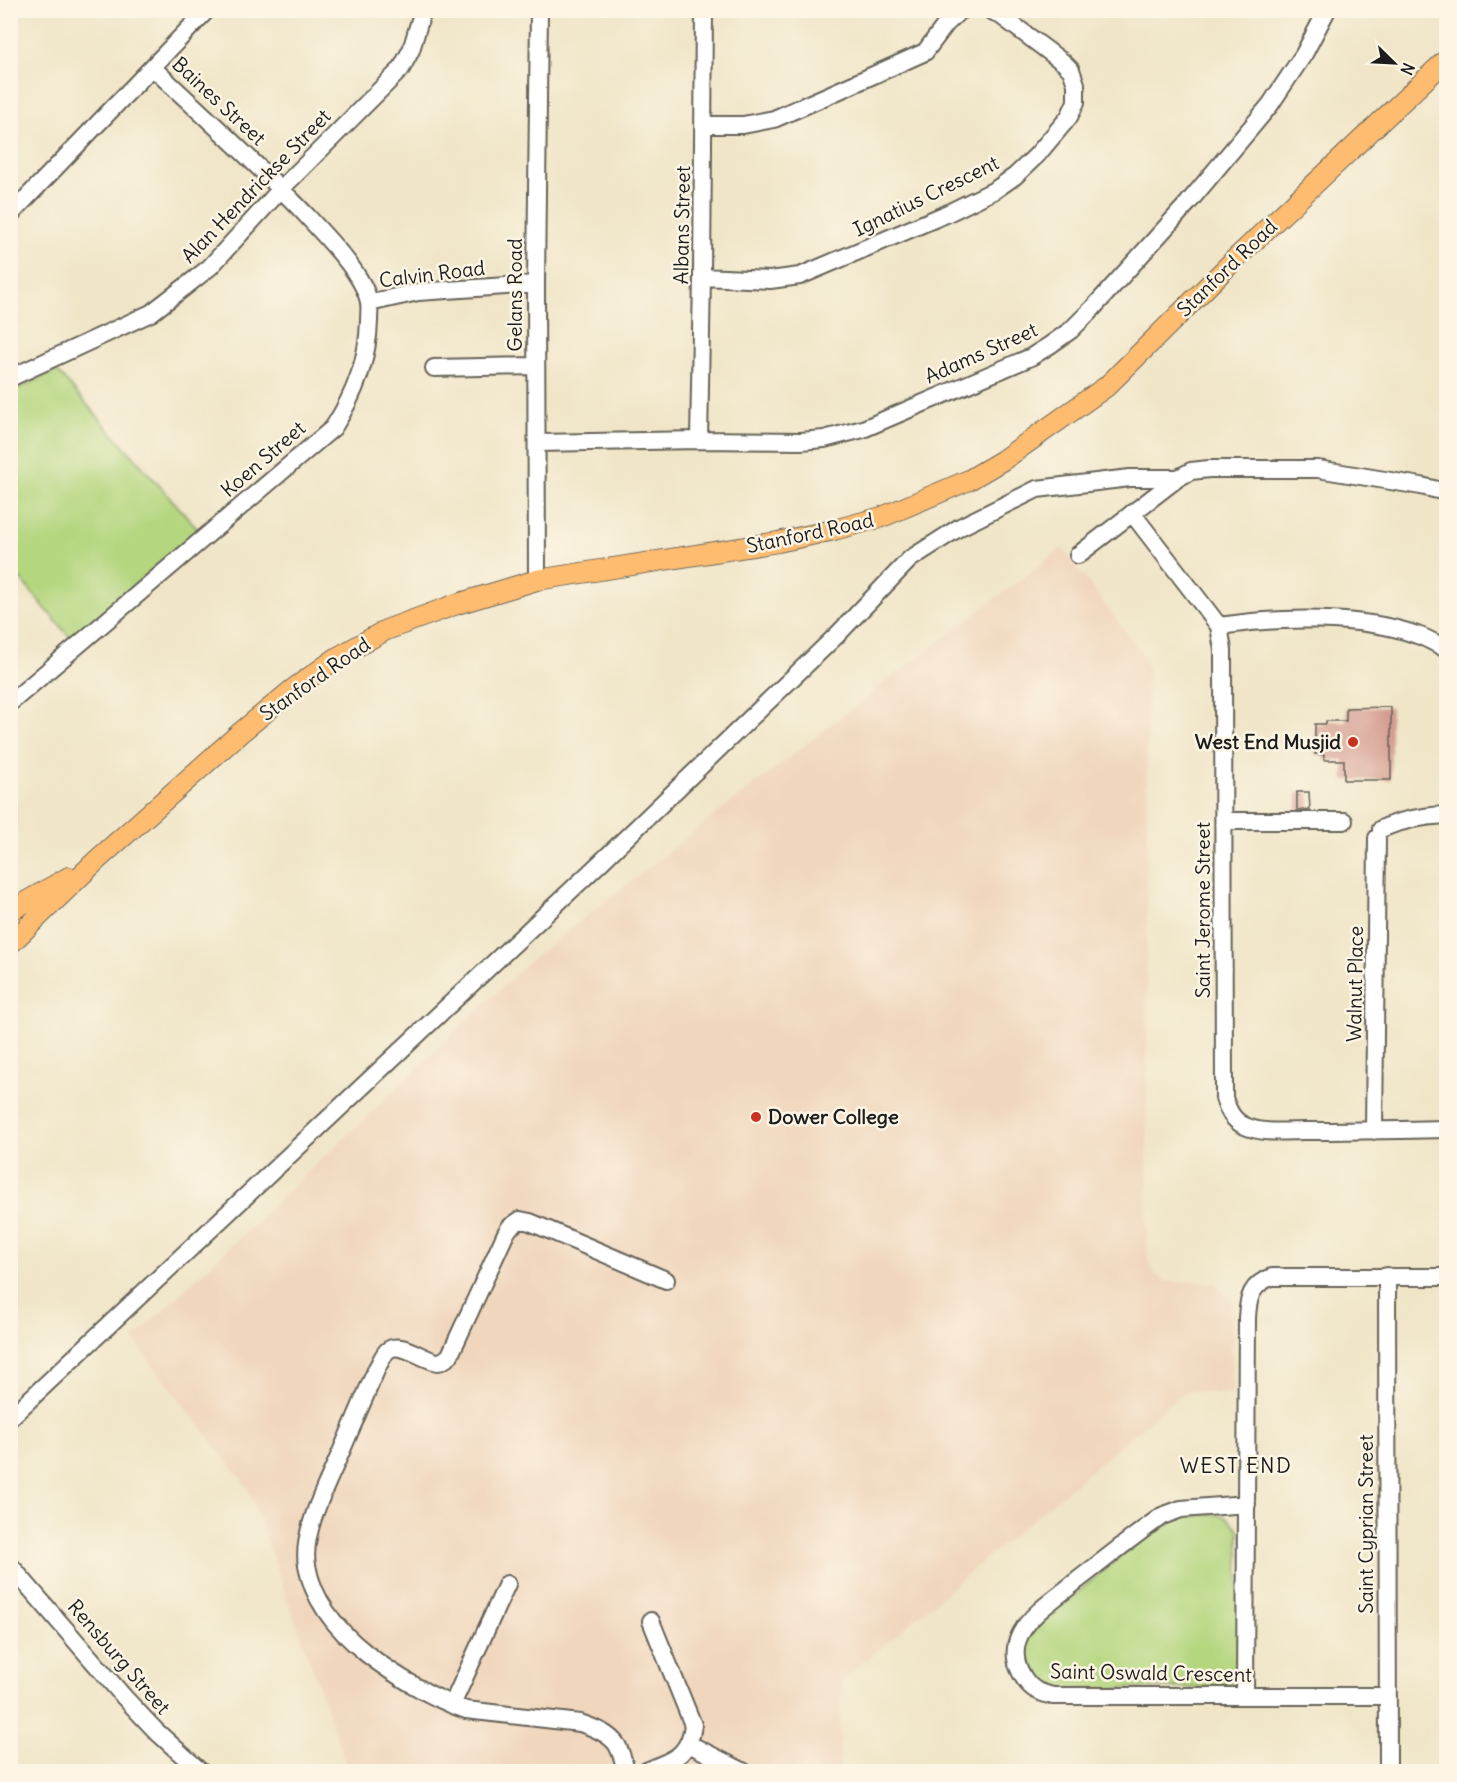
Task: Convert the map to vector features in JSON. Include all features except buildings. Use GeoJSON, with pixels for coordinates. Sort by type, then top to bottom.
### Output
{"type":"FeatureCollection","features":[{"type":"Feature","properties":{"kind":"main road","name":"Stanford Road"},"geometry":{"type":"LineString","coordinates":[[10,944],[97,860],[248,726],[338,657],[386,630],[457,604],[537,580],[778,542],[882,517],[969,480],[1003,460],[1107,386],[1233,261],[1446,60]]}},
{"type":"Feature","properties":{"kind":"main road","name":"Stanford Road"},"geometry":{"type":"LineString","coordinates":[[10,911],[97,860]]}},
{"type":"Feature","properties":{"kind":"street"},"geometry":{"type":"LineString","coordinates":[[10,215],[207,10]]}},
{"type":"Feature","properties":{"kind":"street","name":"Alan Hendrickse Street"},"geometry":{"type":"LineString","coordinates":[[10,378],[151,313],[210,267],[282,189],[401,69],[411,50],[423,10]]}},
{"type":"Feature","properties":{"kind":"street","name":"Gelans Road"},"geometry":{"type":"LineString","coordinates":[[537,580],[536,284],[539,10]]}},
{"type":"Feature","properties":{"kind":"street","name":"Albans Street"},"geometry":{"type":"LineString","coordinates":[[699,440],[704,10]]}},
{"type":"Feature","properties":{"kind":"street"},"geometry":{"type":"LineString","coordinates":[[704,125],[743,125],[774,119],[838,91],[925,52],[946,24],[962,10]]}},
{"type":"Feature","properties":{"kind":"street","name":"Ignatius Crescent"},"geometry":{"type":"LineString","coordinates":[[702,277],[770,280],[800,276],[946,214],[995,190],[1016,176],[1069,117],[1076,102],[1076,84],[1071,70],[1064,63],[990,10]]}},
{"type":"Feature","properties":{"kind":"street","name":"Adams Street"},"geometry":{"type":"LineString","coordinates":[[537,442],[824,439],[863,429],[1031,357],[1071,330],[1188,203],[1270,105],[1304,54],[1327,10]]}},
{"type":"Feature","properties":{"kind":"street","name":"Baines Street"},"geometry":{"type":"LineString","coordinates":[[153,68],[282,189]]}},
{"type":"Feature","properties":{"kind":"street","name":"Koen Street"},"geometry":{"type":"LineString","coordinates":[[11,702],[333,428],[346,409],[366,351],[369,303],[358,278],[333,244],[282,189]]}},
{"type":"Feature","properties":{"kind":"street","name":"Calvin Road"},"geometry":{"type":"LineString","coordinates":[[369,303],[418,292],[536,284]]}},
{"type":"Feature","properties":{"kind":"street"},"geometry":{"type":"LineString","coordinates":[[434,368],[536,366]]}},
{"type":"Feature","properties":{"kind":"street"},"geometry":{"type":"LineString","coordinates":[[1078,555],[1178,478],[1191,471],[1318,469],[1446,492]]}},
{"type":"Feature","properties":{"kind":"street"},"geometry":{"type":"LineString","coordinates":[[10,1418],[600,863],[837,635],[910,559],[960,527],[1037,489],[1130,478],[1178,478]]}},
{"type":"Feature","properties":{"kind":"street","name":"Saint Jerome Street"},"geometry":{"type":"LineString","coordinates":[[1132,513],[1219,626],[1223,650],[1224,1098],[1228,1110],[1236,1121],[1247,1127],[1265,1131],[1446,1129]]}},
{"type":"Feature","properties":{"kind":"street"},"geometry":{"type":"LineString","coordinates":[[1219,626],[1251,621],[1330,620],[1375,624],[1418,635],[1446,649]]}},
{"type":"Feature","properties":{"kind":"street","name":"Walnut Place"},"geometry":{"type":"LineString","coordinates":[[1374,1131],[1379,833],[1394,823],[1446,816]]}},
{"type":"Feature","properties":{"kind":"street"},"geometry":{"type":"LineString","coordinates":[[1224,821],[1344,821]]}},
{"type":"Feature","properties":{"kind":"street"},"geometry":{"type":"LineString","coordinates":[[627,1772],[617,1744],[595,1728],[580,1723],[466,1710],[399,1676],[351,1641],[332,1621],[314,1592],[306,1563],[308,1540],[316,1509],[377,1368],[387,1351],[402,1348],[437,1362],[450,1355],[510,1227],[520,1220],[531,1222],[666,1280]]}},
{"type":"Feature","properties":{"kind":"street"},"geometry":{"type":"LineString","coordinates":[[1245,1696],[1248,1300],[1259,1283],[1272,1276],[1446,1277]]}},
{"type":"Feature","properties":{"kind":"street","name":"Saint Cyprian Street"},"geometry":{"type":"LineString","coordinates":[[1387,1276],[1388,1772]]}},
{"type":"Feature","properties":{"kind":"street","name":"Saint Oswald Crescent"},"geometry":{"type":"LineString","coordinates":[[1247,1504],[1181,1509],[1162,1516],[1095,1567],[1030,1620],[1022,1631],[1015,1648],[1019,1670],[1025,1680],[1040,1693],[1053,1696],[1387,1696]]}},
{"type":"Feature","properties":{"kind":"street","name":"Rensburg Street"},"geometry":{"type":"LineString","coordinates":[[10,1565],[140,1714],[201,1772]]}},
{"type":"Feature","properties":{"kind":"street"},"geometry":{"type":"LineString","coordinates":[[453,1705],[507,1584]]}},
{"type":"Feature","properties":{"kind":"street"},"geometry":{"type":"LineString","coordinates":[[644,1772],[678,1757],[689,1744],[693,1725],[651,1621]]}},
{"type":"Feature","properties":{"kind":"street"},"geometry":{"type":"LineString","coordinates":[[689,1744],[744,1772]]}},
{"type":"Feature","properties":{"kind":"shaded area","name":"Dower College"},"geometry":{"type":"Polygon","coordinates":[[[1062,548],[1145,658],[1147,669],[1147,1257],[1154,1273],[1165,1282],[1214,1282],[1232,1302],[1232,1394],[1190,1391],[1180,1395],[841,1681],[840,1771],[349,1771],[248,1488],[133,1339],[532,959],[851,709],[1062,548]]]}},
{"type":"Feature","properties":{"kind":"green space"},"geometry":{"type":"Polygon","coordinates":[[[57,371],[199,530],[72,640],[11,568],[10,392],[57,371]]]}},
{"type":"Feature","properties":{"kind":"green space"},"geometry":{"type":"Polygon","coordinates":[[[1210,1514],[1226,1518],[1239,1530],[1238,1675],[1233,1682],[1215,1688],[1055,1689],[1034,1678],[1023,1658],[1025,1642],[1033,1630],[1149,1532],[1178,1518],[1210,1514]]]}},
{"type":"Feature","properties":{"kind":"place","name":"West End Musjid"},"geometry":{"type":"Point","coordinates":[1353,742]}},
{"type":"Feature","properties":{"kind":"place","name":"Dower College"},"geometry":{"type":"Point","coordinates":[756,1117]}},
{"type":"Feature","properties":{"kind":"district","name":"WEST END"},"geometry":{"type":"Point","coordinates":[1236,1466]}}]}
